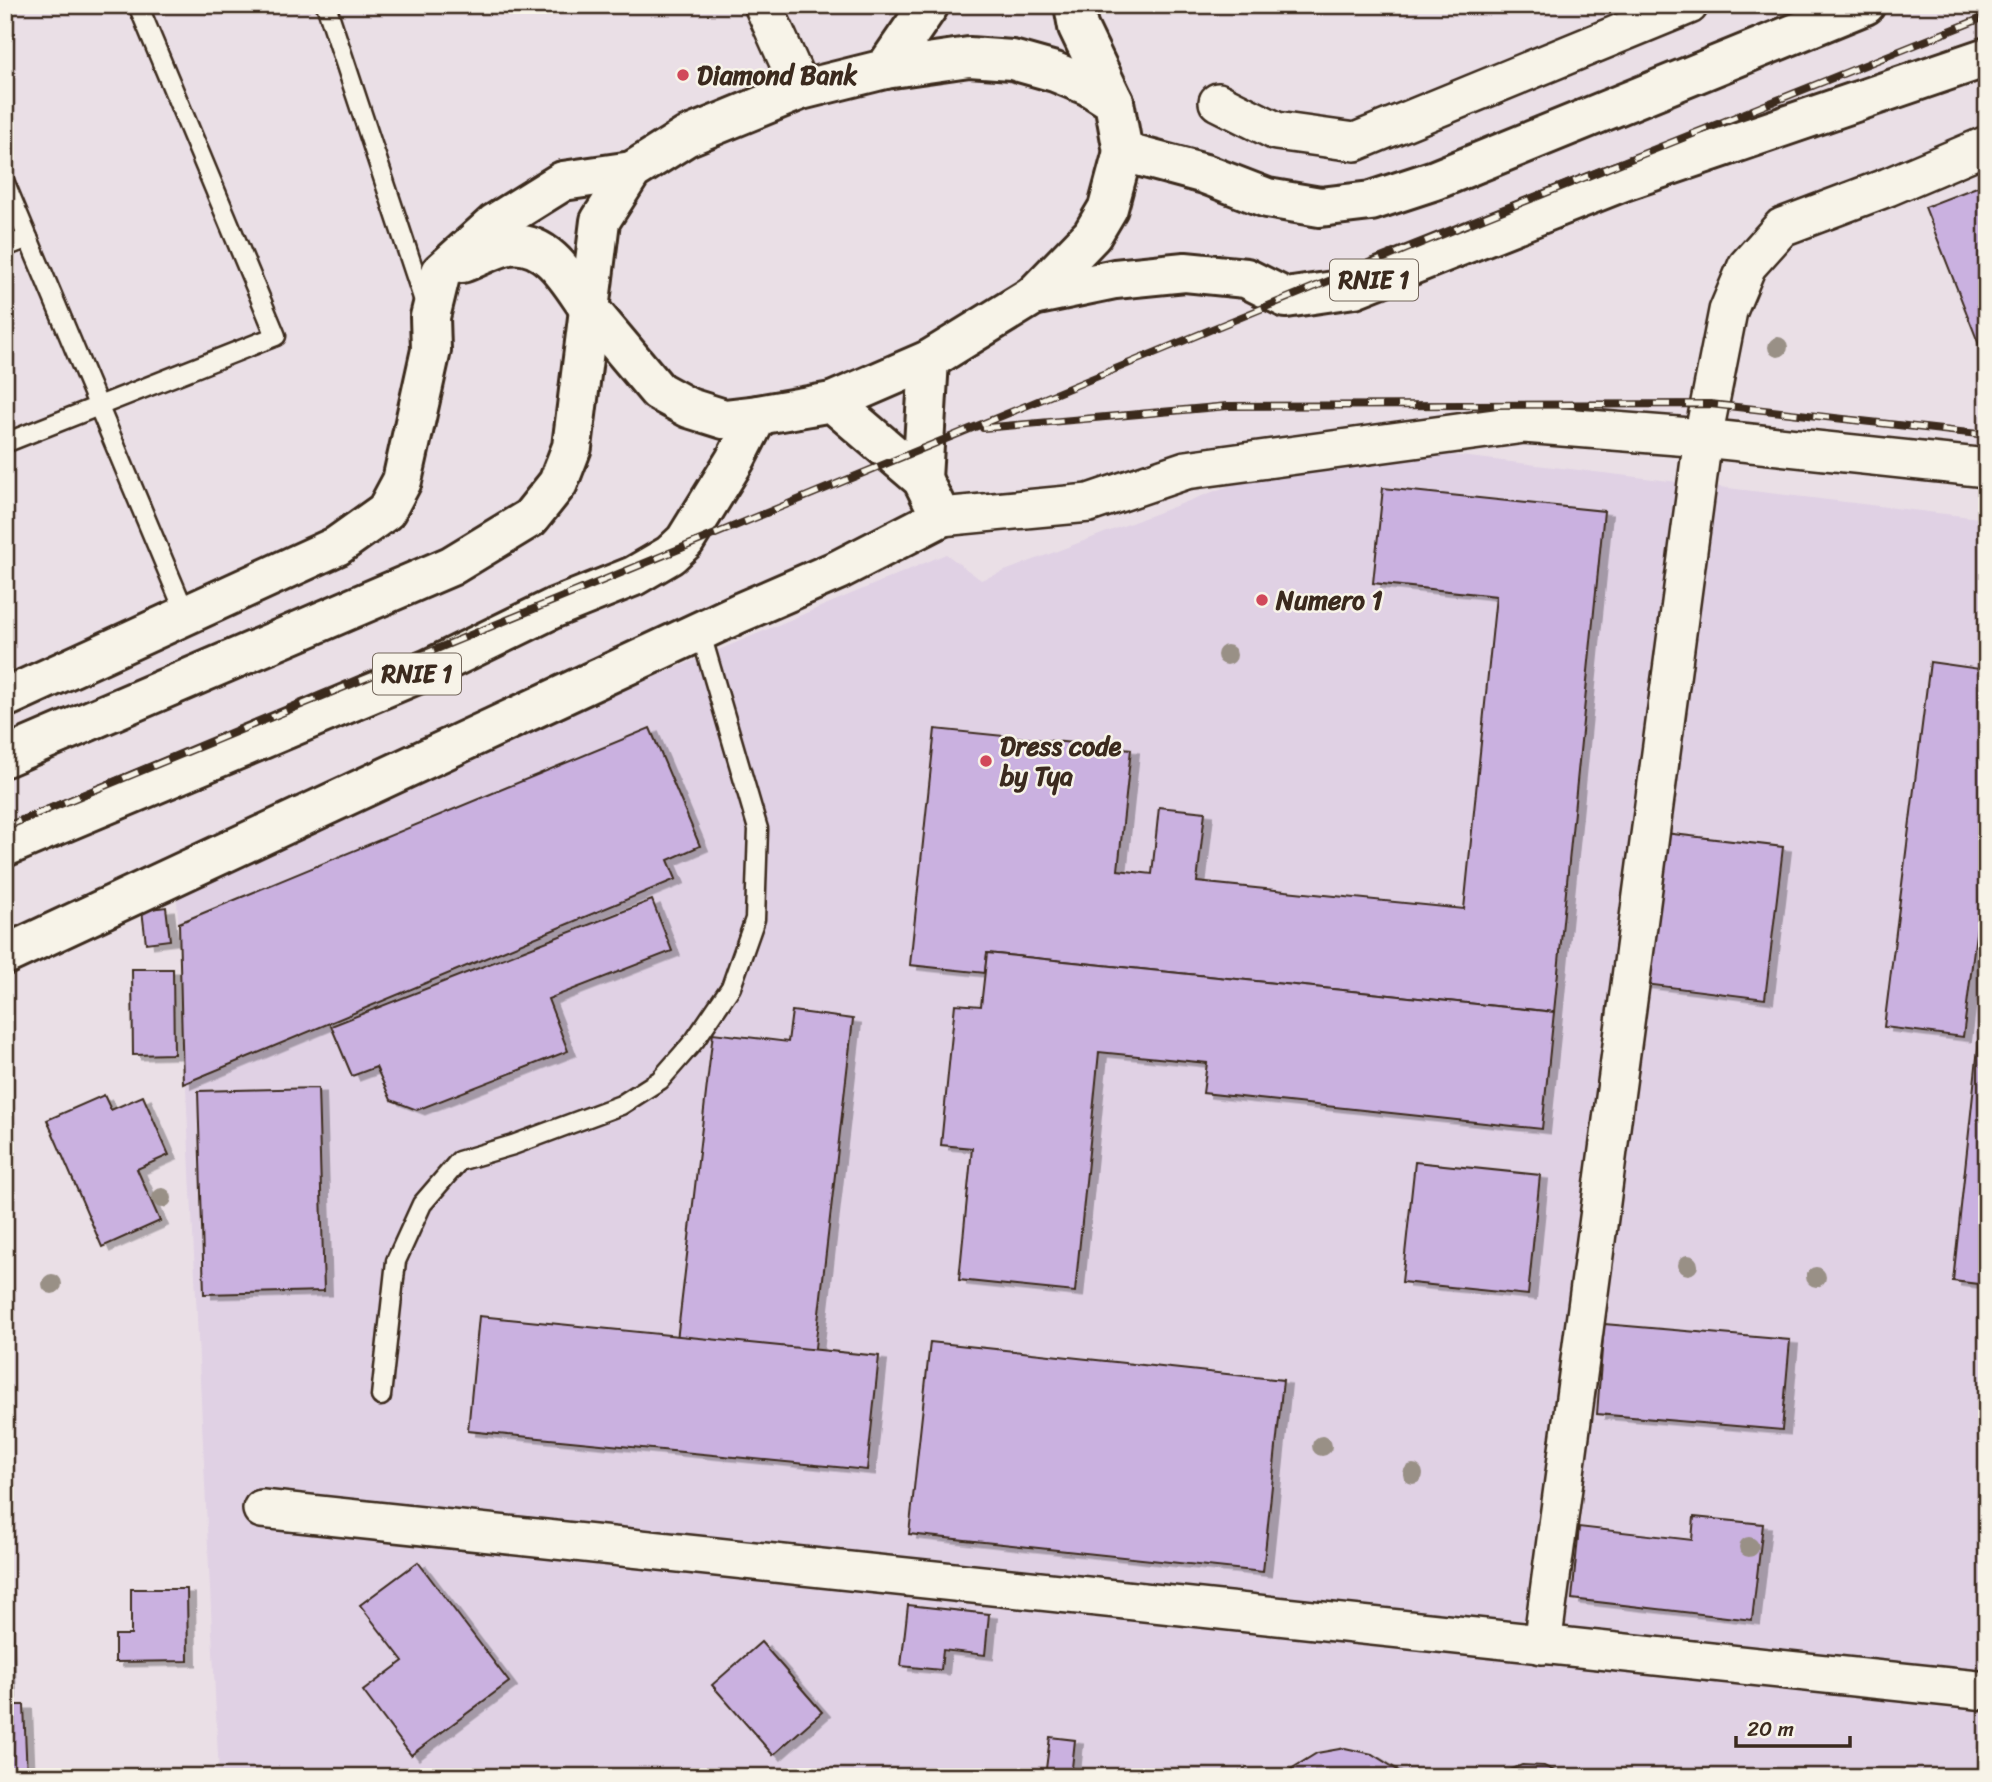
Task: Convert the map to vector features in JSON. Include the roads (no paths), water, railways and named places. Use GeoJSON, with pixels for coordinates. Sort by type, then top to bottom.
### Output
{"type":"FeatureCollection","features":[{"type":"Feature","properties":{"kind":"main road"},"geometry":{"type":"LineString","coordinates":[[885,69],[929,5]]}},
{"type":"Feature","properties":{"kind":"main road"},"geometry":{"type":"LineString","coordinates":[[1074,5],[1079,27],[1114,102]]}},
{"type":"Feature","properties":{"kind":"main road"},"geometry":{"type":"LineString","coordinates":[[1124,152],[1205,174],[1267,198],[1320,207],[1371,201],[1435,180],[1865,5]]}},
{"type":"Feature","properties":{"kind":"main road"},"geometry":{"type":"LineString","coordinates":[[5,698],[187,617],[337,546],[386,511],[402,481],[415,428],[431,350],[430,317],[441,272],[494,224],[563,181],[632,171],[686,137],[801,90],[885,69],[970,57],[1012,60],[1055,72],[1089,86],[1114,102]]}},
{"type":"Feature","properties":{"kind":"main road","name":"RNIE 1"},"geometry":{"type":"LineString","coordinates":[[1033,296],[1115,279],[1185,272],[1246,278],[1286,298],[1354,288],[1621,182],[1987,57]]}},
{"type":"Feature","properties":{"kind":"main road","name":"RNIE 1"},"geometry":{"type":"LineString","coordinates":[[590,310],[658,391],[689,408],[724,419],[832,402],[929,360],[1033,296],[1091,235],[1108,208],[1124,152],[1114,102]]}},
{"type":"Feature","properties":{"kind":"main road"},"geometry":{"type":"LineString","coordinates":[[5,757],[450,566],[530,518],[558,483],[572,447],[600,221],[632,171]]}},
{"type":"Feature","properties":{"kind":"main road"},"geometry":{"type":"LineString","coordinates":[[441,272],[508,246],[520,245],[553,259],[590,310]]}},
{"type":"Feature","properties":{"kind":"main road"},"geometry":{"type":"LineString","coordinates":[[922,479],[929,360]]}},
{"type":"Feature","properties":{"kind":"main road"},"geometry":{"type":"LineString","coordinates":[[5,955],[700,631],[838,570],[941,517],[922,479],[832,402]]}},
{"type":"Feature","properties":{"kind":"main road","name":"RNIE 1"},"geometry":{"type":"LineString","coordinates":[[5,847],[429,669],[554,608],[634,576],[670,555],[685,541],[735,460],[758,415]]}},
{"type":"Feature","properties":{"kind":"street"},"geometry":{"type":"LineString","coordinates":[[763,5],[801,90]]}},
{"type":"Feature","properties":{"kind":"street"},"geometry":{"type":"LineString","coordinates":[[1218,102],[1276,131],[1355,142],[1689,5]]}},
{"type":"Feature","properties":{"kind":"street"},"geometry":{"type":"LineString","coordinates":[[1542,1644],[1703,438],[1728,311],[1747,266],[1782,227],[1888,187],[1987,145]]}},
{"type":"Feature","properties":{"kind":"street"},"geometry":{"type":"LineString","coordinates":[[941,517],[1089,503],[1186,470],[1524,424],[1703,438],[1987,468]]}},
{"type":"Feature","properties":{"kind":"street"},"geometry":{"type":"LineString","coordinates":[[262,1509],[1987,1691]]}},
{"type":"Feature","properties":{"kind":"lane"},"geometry":{"type":"LineString","coordinates":[[5,443],[276,336],[138,5]]}},
{"type":"Feature","properties":{"kind":"lane"},"geometry":{"type":"LineString","coordinates":[[326,5],[430,317]]}},
{"type":"Feature","properties":{"kind":"lane"},"geometry":{"type":"LineString","coordinates":[[5,183],[187,617]]}},
{"type":"Feature","properties":{"kind":"lane"},"geometry":{"type":"LineString","coordinates":[[5,247],[28,238]]}},
{"type":"Feature","properties":{"kind":"lane"},"geometry":{"type":"LineString","coordinates":[[381,1396],[396,1261],[422,1204],[444,1178],[459,1161],[513,1145],[621,1105],[660,1080],[695,1040],[731,987],[755,919],[758,829],[700,631]]}},
{"type":"Feature","properties":{"kind":"railway"},"geometry":{"type":"LineString","coordinates":[[5,827],[1411,247],[1987,16]]}},
{"type":"Feature","properties":{"kind":"railway"},"geometry":{"type":"LineString","coordinates":[[983,428],[1228,406],[1710,404],[1987,435]]}},
{"type":"Feature","properties":{"kind":"place","name":"Diamond Bank"},"geometry":{"type":"Point","coordinates":[683,75]}},
{"type":"Feature","properties":{"kind":"place","name":"Numero 1"},"geometry":{"type":"Point","coordinates":[1262,600]}},
{"type":"Feature","properties":{"kind":"place","name":"Dress code by Tya"},"geometry":{"type":"Point","coordinates":[986,761]}}]}
